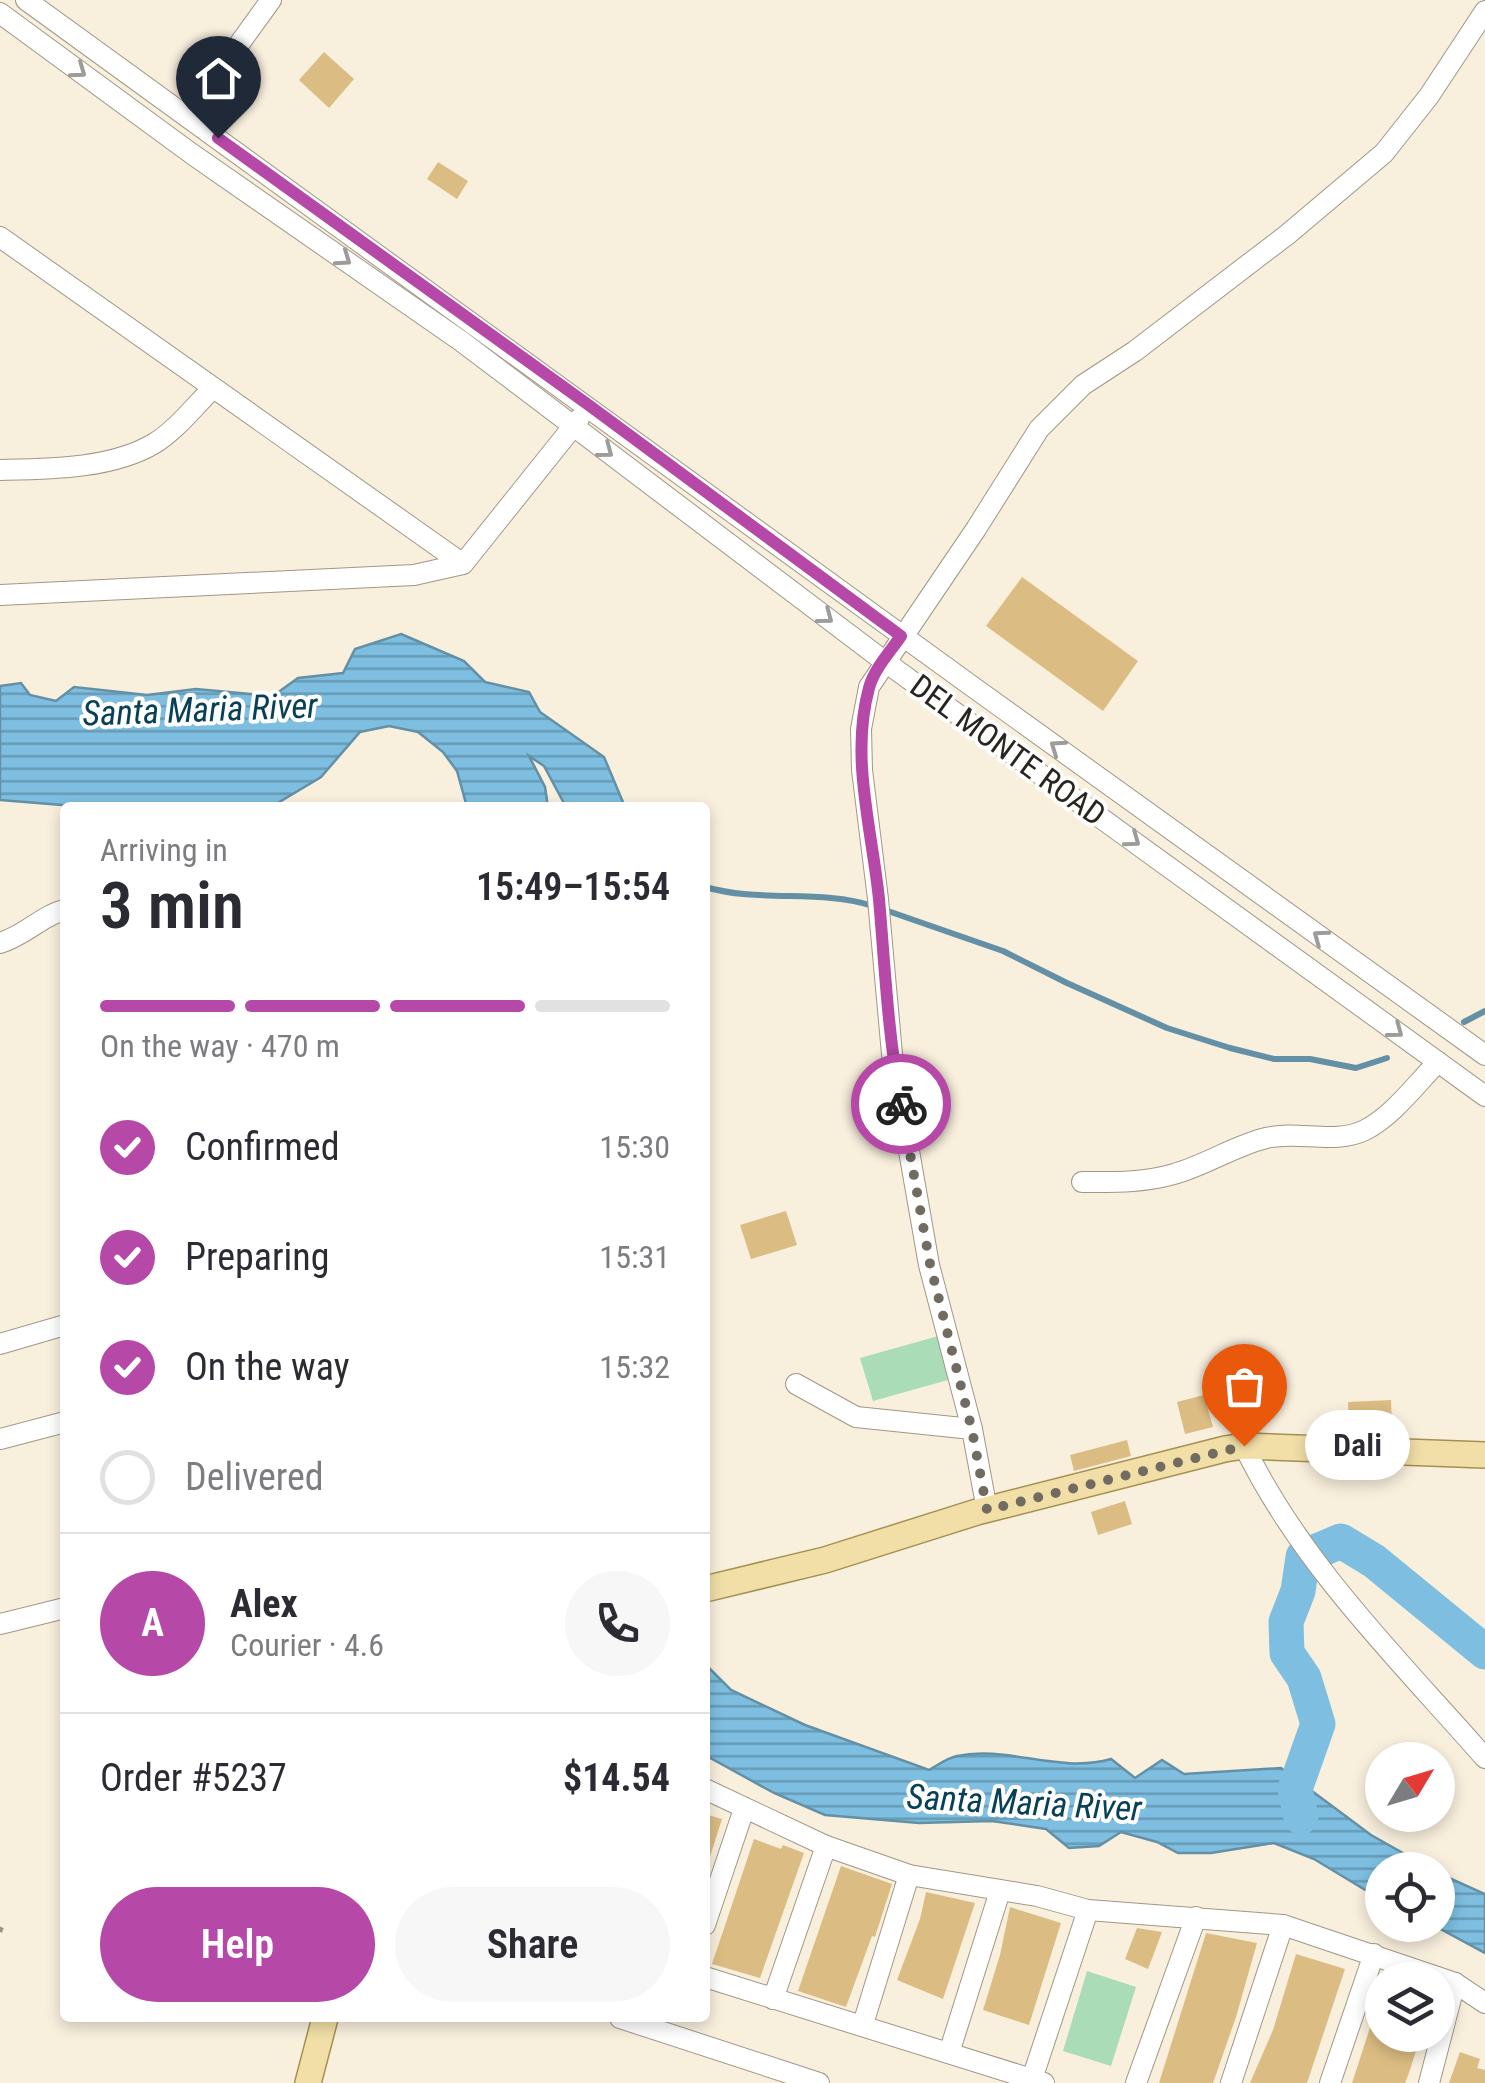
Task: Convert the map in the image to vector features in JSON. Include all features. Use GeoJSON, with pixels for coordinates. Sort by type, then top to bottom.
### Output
{"type":"FeatureCollection","features":[{"type":"Feature","properties":{"kind":"main road"},"geometry":{"type":"LineString","coordinates":[[710,1588],[825,1560],[987,1510],[1244,1446],[1485,1454]]}},
{"type":"Feature","properties":{"kind":"main road"},"geometry":{"type":"LineString","coordinates":[[308,2083],[324,2022]]}},
{"type":"Feature","properties":{"kind":"street","name":"DEL MONTE ROAD"},"geometry":{"type":"LineString","coordinates":[[26,0],[590,406],[901,636],[1485,1054]]}},
{"type":"Feature","properties":{"kind":"street"},"geometry":{"type":"LineString","coordinates":[[187,116],[271,0]]}},
{"type":"Feature","properties":{"kind":"street"},"geometry":{"type":"LineString","coordinates":[[987,1510],[972,1430],[930,1264],[892,1054],[862,770],[861,729],[869,687],[976,530],[1038,428],[1083,385],[1135,351],[1288,234],[1384,153],[1429,96],[1485,11]]}},
{"type":"Feature","properties":{"kind":"street","name":"DEL MONTE ROAD"},"geometry":{"type":"LineString","coordinates":[[0,14],[192,154],[461,341],[884,660],[1485,1096]]}},
{"type":"Feature","properties":{"kind":"street"},"geometry":{"type":"LineString","coordinates":[[0,238],[463,564]]}},
{"type":"Feature","properties":{"kind":"street"},"geometry":{"type":"LineString","coordinates":[[0,470],[100,462],[132,454],[156,442],[212,389]]}},
{"type":"Feature","properties":{"kind":"street"},"geometry":{"type":"LineString","coordinates":[[0,595],[414,575],[463,564],[590,406]]}},
{"type":"Feature","properties":{"kind":"street"},"geometry":{"type":"LineString","coordinates":[[0,942],[23,935],[60,912]]}},
{"type":"Feature","properties":{"kind":"street"},"geometry":{"type":"LineString","coordinates":[[1082,1182],[1137,1183],[1177,1174],[1267,1138],[1364,1131],[1438,1062]]}},
{"type":"Feature","properties":{"kind":"street"},"geometry":{"type":"LineString","coordinates":[[0,1344],[60,1326]]}},
{"type":"Feature","properties":{"kind":"street"},"geometry":{"type":"LineString","coordinates":[[796,1384],[856,1417],[972,1430]]}},
{"type":"Feature","properties":{"kind":"street"},"geometry":{"type":"LineString","coordinates":[[0,1439],[60,1423]]}},
{"type":"Feature","properties":{"kind":"street"},"geometry":{"type":"LineString","coordinates":[[1244,1446],[1266,1490],[1364,1622],[1485,1758]]}},
{"type":"Feature","properties":{"kind":"street"},"geometry":{"type":"LineString","coordinates":[[0,1624],[60,1609]]}},
{"type":"Feature","properties":{"kind":"street"},"geometry":{"type":"LineString","coordinates":[[710,1792],[826,1846],[910,1875],[1038,1896],[1088,1910],[1283,1925],[1396,1962]]}},
{"type":"Feature","properties":{"kind":"street"},"geometry":{"type":"LineString","coordinates":[[710,1910],[744,1809]]}},
{"type":"Feature","properties":{"kind":"street"},"geometry":{"type":"LineString","coordinates":[[774,2000],[826,1846]]}},
{"type":"Feature","properties":{"kind":"street"},"geometry":{"type":"LineString","coordinates":[[862,2024],[910,1875]]}},
{"type":"Feature","properties":{"kind":"street"},"geometry":{"type":"LineString","coordinates":[[949,2053],[1000,1891]]}},
{"type":"Feature","properties":{"kind":"street"},"geometry":{"type":"LineString","coordinates":[[710,1979],[1038,2081],[1088,1910]]}},
{"type":"Feature","properties":{"kind":"street"},"geometry":{"type":"LineString","coordinates":[[1136,2083],[1196,1918]]}},
{"type":"Feature","properties":{"kind":"street"},"geometry":{"type":"LineString","coordinates":[[1231,2083],[1283,1925]]}},
{"type":"Feature","properties":{"kind":"street"},"geometry":{"type":"LineString","coordinates":[[1330,2083],[1374,1954]]}},
{"type":"Feature","properties":{"kind":"street"},"geometry":{"type":"LineString","coordinates":[[1455,1984],[1485,2002]]}},
{"type":"Feature","properties":{"kind":"street"},"geometry":{"type":"LineString","coordinates":[[632,2022],[819,2083]]}},
{"type":"Feature","properties":{"kind":"street"},"geometry":{"type":"LineString","coordinates":[[1428,2083],[1436,2052]]}},
{"type":"Feature","properties":{"kind":"path"},"geometry":{"type":"LineString","coordinates":[[0,1932],[5,1920]]}},
{"type":"Feature","properties":{"kind":"green space"},"geometry":{"type":"Polygon","coordinates":[[[942,1335],[955,1378],[873,1401],[860,1358],[942,1335]]]}},
{"type":"Feature","properties":{"kind":"green space"},"geometry":{"type":"Polygon","coordinates":[[[1087,1971],[1136,1987],[1111,2066],[1063,2051],[1087,1971]]]}},
{"type":"Feature","properties":{"kind":"water","name":"Santa Maria River"},"geometry":{"type":"Polygon","coordinates":[[[401,634],[464,661],[485,682],[529,692],[540,712],[604,757],[623,802],[563,802],[544,766],[529,756],[545,787],[547,802],[466,802],[457,771],[443,752],[418,732],[389,726],[360,732],[321,777],[279,802],[60,805],[0,800],[0,686],[21,683],[30,695],[56,701],[74,687],[147,695],[196,689],[273,696],[298,678],[343,673],[355,649],[401,634]]]}},
{"type":"Feature","properties":{"kind":"water","name":"Santa Maria River"},"geometry":{"type":"Polygon","coordinates":[[[710,1669],[731,1690],[805,1725],[929,1770],[953,1757],[976,1754],[1072,1763],[1111,1759],[1135,1778],[1162,1760],[1184,1774],[1281,1768],[1365,1832],[1401,1852],[1365,1852],[1365,1890],[1314,1859],[1274,1843],[1211,1853],[1178,1853],[1157,1842],[1121,1832],[1099,1846],[1069,1848],[1046,1829],[992,1821],[919,1823],[825,1815],[774,1793],[710,1758],[710,1669]]]}},
{"type":"Feature","properties":{"kind":"water"},"geometry":{"type":"Polygon","coordinates":[[[1455,1881],[1485,1894],[1485,1953],[1455,1937],[1455,1881]]]}},
{"type":"Feature","properties":{"kind":"building"},"geometry":{"type":"Polygon","coordinates":[[[324,52],[354,79],[329,108],[299,80],[324,52]]]}},
{"type":"Feature","properties":{"kind":"building"},"geometry":{"type":"Polygon","coordinates":[[[438,162],[468,181],[457,199],[427,179],[438,162]]]}},
{"type":"Feature","properties":{"kind":"building"},"geometry":{"type":"Polygon","coordinates":[[[1022,577],[1138,661],[1103,711],[986,626],[1022,577]]]}},
{"type":"Feature","properties":{"kind":"building"},"geometry":{"type":"Polygon","coordinates":[[[786,1211],[797,1245],[751,1259],[740,1225],[786,1211]]]}},
{"type":"Feature","properties":{"kind":"building"},"geometry":{"type":"Polygon","coordinates":[[[1204,1395],[1213,1427],[1185,1434],[1177,1402],[1204,1395]]]}},
{"type":"Feature","properties":{"kind":"building"},"geometry":{"type":"Polygon","coordinates":[[[1391,1400],[1392,1431],[1349,1433],[1348,1402],[1391,1400]]]}},
{"type":"Feature","properties":{"kind":"building"},"geometry":{"type":"Polygon","coordinates":[[[1127,1440],[1131,1456],[1074,1471],[1070,1455],[1127,1440]]]}},
{"type":"Feature","properties":{"kind":"building"},"geometry":{"type":"Polygon","coordinates":[[[1125,1501],[1132,1524],[1098,1535],[1091,1512],[1125,1501]]]}},
{"type":"Feature","properties":{"kind":"building"},"geometry":{"type":"Polygon","coordinates":[[[710,1815],[722,1819],[710,1857],[710,1815]]]}},
{"type":"Feature","properties":{"kind":"building"},"geometry":{"type":"Polygon","coordinates":[[[754,1839],[804,1853],[760,1978],[712,1964],[754,1839]]]}},
{"type":"Feature","properties":{"kind":"building"},"geometry":{"type":"Polygon","coordinates":[[[841,1866],[892,1884],[846,2007],[798,1991],[841,1866]]]}},
{"type":"Feature","properties":{"kind":"building"},"geometry":{"type":"Polygon","coordinates":[[[926,1892],[975,1903],[943,1999],[897,1980],[926,1892]]]}},
{"type":"Feature","properties":{"kind":"building"},"geometry":{"type":"Polygon","coordinates":[[[1010,1907],[1061,1923],[1029,2025],[983,2010],[1010,1907]]]}},
{"type":"Feature","properties":{"kind":"building"},"geometry":{"type":"Polygon","coordinates":[[[1137,1928],[1162,1932],[1148,1969],[1125,1959],[1137,1928]]]}},
{"type":"Feature","properties":{"kind":"building"},"geometry":{"type":"Polygon","coordinates":[[[1206,1933],[1257,1943],[1236,2017],[1213,2083],[1159,2083],[1206,1933]]]}},
{"type":"Feature","properties":{"kind":"building"},"geometry":{"type":"Polygon","coordinates":[[[1296,1954],[1345,1969],[1307,2083],[1250,2083],[1273,2030],[1296,1954]]]}},
{"type":"Feature","properties":{"kind":"building"},"geometry":{"type":"Polygon","coordinates":[[[1365,2043],[1365,2052],[1416,2052],[1405,2083],[1352,2083],[1365,2043]]]}},
{"type":"Feature","properties":{"kind":"building"},"geometry":{"type":"Polygon","coordinates":[[[1460,2052],[1480,2059],[1477,2068],[1485,2070],[1485,2083],[1449,2083],[1460,2052]]]}},
{"type":"Feature","properties":{"kind":"waterway"},"geometry":{"type":"LineString","coordinates":[[710,888],[832,898],[873,906]]}},
{"type":"Feature","properties":{"kind":"waterway"},"geometry":{"type":"LineString","coordinates":[[885,910],[1003,951],[1167,1028],[1230,1048],[1274,1059],[1310,1059],[1356,1068],[1387,1058]]}},
{"type":"Feature","properties":{"kind":"waterway"},"geometry":{"type":"LineString","coordinates":[[1464,1022],[1485,1011]]}},
{"type":"Feature","properties":{"kind":"waterway"},"geometry":{"type":"LineString","coordinates":[[1301,1817],[1295,1789],[1318,1724],[1304,1678],[1287,1653],[1286,1622],[1298,1591],[1303,1557],[1341,1541],[1374,1561],[1485,1652]]}},
{"type":"Feature","properties":{"kind":"way so far"},"geometry":{"type":"LineString","coordinates":[[901,1104],[930,1264],[972,1430],[987,1510],[1244,1446]]}},
{"type":"Feature","properties":{"kind":"place","name":"Dali"},"geometry":{"type":"Point","coordinates":[1244,1446]}},
{"type":"Feature","properties":{"kind":"route"},"geometry":{"type":"LineString","coordinates":[[218,138],[901,636],[872,678],[861,729],[892,1054],[901,1104]]}}]}
